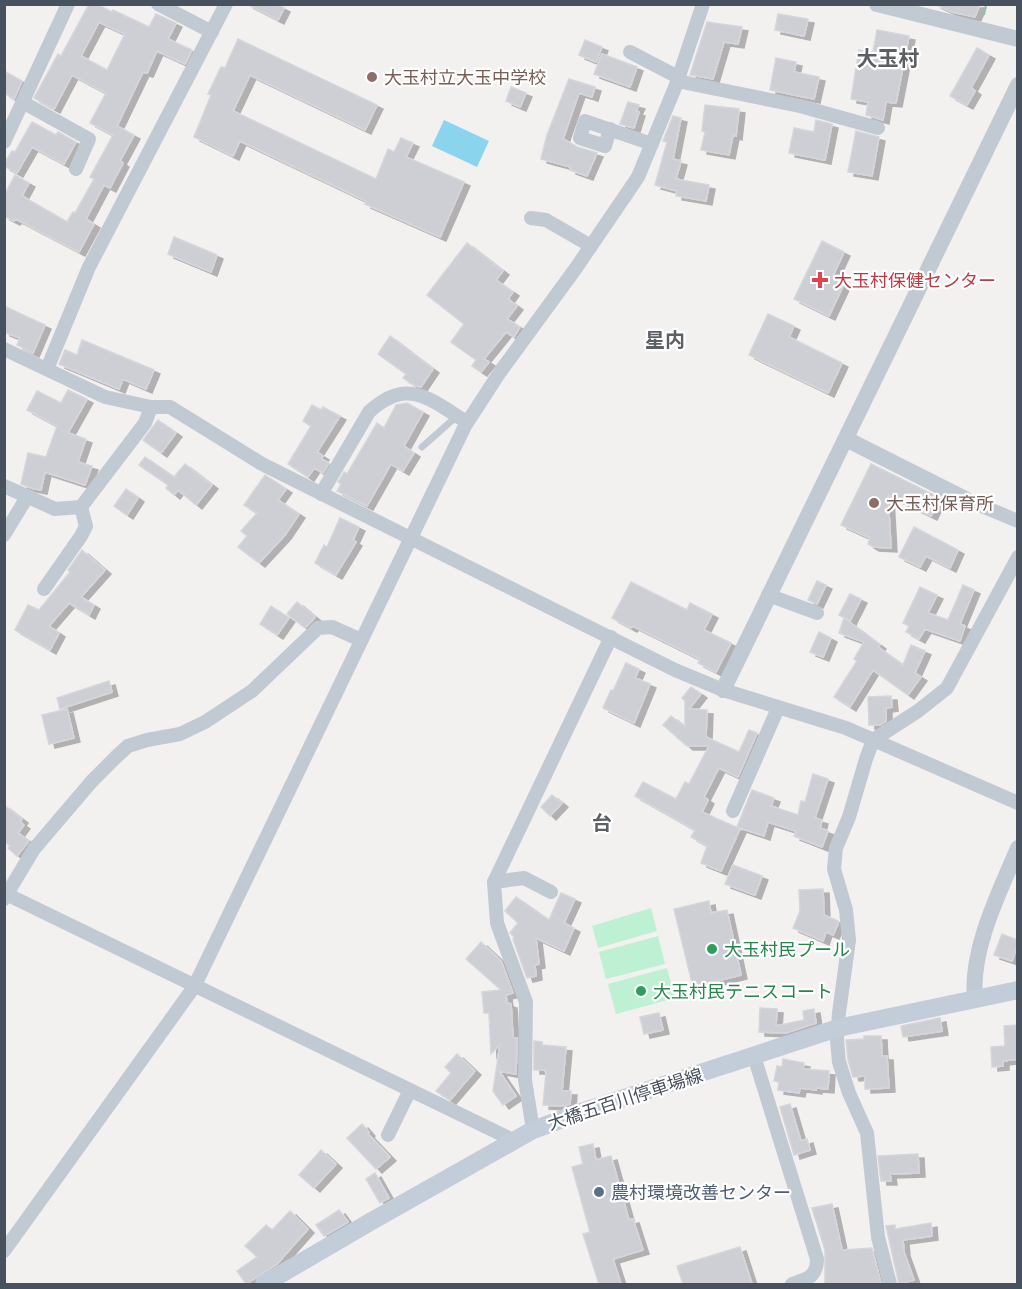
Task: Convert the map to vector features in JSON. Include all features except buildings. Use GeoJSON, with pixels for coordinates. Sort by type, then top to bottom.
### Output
{"type":"FeatureCollection","features":[{"type":"Feature","properties":{"kind":"main road","name":"大橋五百川停車場線"},"geometry":{"type":"LineString","coordinates":[[264,1284],[533,1130],[581,1112],[838,1028],[1017,990]]}},
{"type":"Feature","properties":{"kind":"street"},"geometry":{"type":"LineString","coordinates":[[4,142],[68,4]]}},
{"type":"Feature","properties":{"kind":"street"},"geometry":{"type":"LineString","coordinates":[[158,4],[212,32]]}},
{"type":"Feature","properties":{"kind":"street"},"geometry":{"type":"LineString","coordinates":[[47,369],[89,267],[226,4]]}},
{"type":"Feature","properties":{"kind":"street"},"geometry":{"type":"LineString","coordinates":[[4,1251],[194,987],[361,640],[462,419],[500,372],[638,177],[678,79],[703,4]]}},
{"type":"Feature","properties":{"kind":"street"},"geometry":{"type":"LineString","coordinates":[[877,4],[1017,39]]}},
{"type":"Feature","properties":{"kind":"street"},"geometry":{"type":"LineString","coordinates":[[630,52],[678,79],[800,106],[879,128]]}},
{"type":"Feature","properties":{"kind":"street"},"geometry":{"type":"LineString","coordinates":[[723,690],[1017,85]]}},
{"type":"Feature","properties":{"kind":"street"},"geometry":{"type":"LineString","coordinates":[[24,103],[89,139],[76,169]]}},
{"type":"Feature","properties":{"kind":"street"},"geometry":{"type":"LineString","coordinates":[[610,129],[652,144]]}},
{"type":"Feature","properties":{"kind":"street"},"geometry":{"type":"LineString","coordinates":[[531,218],[546,220],[591,246]]}},
{"type":"Feature","properties":{"kind":"street"},"geometry":{"type":"LineString","coordinates":[[4,350],[105,397],[151,407],[170,407],[262,464],[675,670],[723,690],[846,728],[1017,803]]}},
{"type":"Feature","properties":{"kind":"street"},"geometry":{"type":"LineString","coordinates":[[321,494],[369,412],[380,402],[406,392],[421,396],[462,419]]}},
{"type":"Feature","properties":{"kind":"street"},"geometry":{"type":"LineString","coordinates":[[4,486],[55,509],[81,507],[145,423],[151,407]]}},
{"type":"Feature","properties":{"kind":"street"},"geometry":{"type":"LineString","coordinates":[[846,439],[965,499],[1017,521]]}},
{"type":"Feature","properties":{"kind":"street"},"geometry":{"type":"LineString","coordinates":[[4,535],[27,497]]}},
{"type":"Feature","properties":{"kind":"street"},"geometry":{"type":"LineString","coordinates":[[44,589],[86,526],[81,507]]}},
{"type":"Feature","properties":{"kind":"street"},"geometry":{"type":"LineString","coordinates":[[890,1284],[878,1237],[867,1133],[849,1093],[839,1062],[838,1028],[849,940],[846,910],[834,869],[836,848],[849,817],[873,740],[918,711],[947,688],[1017,557]]}},
{"type":"Feature","properties":{"kind":"street"},"geometry":{"type":"LineString","coordinates":[[768,596],[817,613]]}},
{"type":"Feature","properties":{"kind":"street"},"geometry":{"type":"LineString","coordinates":[[361,640],[332,627],[318,628],[252,691],[205,722],[180,734],[129,746],[92,781],[34,849],[5,895],[515,1141]]}},
{"type":"Feature","properties":{"kind":"street"},"geometry":{"type":"LineString","coordinates":[[533,1130],[525,1080],[526,1002],[497,923],[494,882],[610,637]]}},
{"type":"Feature","properties":{"kind":"street"},"geometry":{"type":"LineString","coordinates":[[733,811],[778,708]]}},
{"type":"Feature","properties":{"kind":"street"},"geometry":{"type":"LineString","coordinates":[[975,999],[974,986],[984,929],[1017,848]]}},
{"type":"Feature","properties":{"kind":"street"},"geometry":{"type":"LineString","coordinates":[[494,882],[524,878],[551,892]]}},
{"type":"Feature","properties":{"kind":"street"},"geometry":{"type":"LineString","coordinates":[[754,1056],[817,1259],[814,1275],[792,1284]]}},
{"type":"Feature","properties":{"kind":"street"},"geometry":{"type":"LineString","coordinates":[[388,1135],[410,1090]]}},
{"type":"Feature","properties":{"kind":"lane"},"geometry":{"type":"LineString","coordinates":[[422,447],[462,419]]}},
{"type":"Feature","properties":{"kind":"green space","name":"大玉村民テニスコート"},"geometry":{"type":"Polygon","coordinates":[[[651,908],[657,931],[598,948],[592,926],[651,908]]]}},
{"type":"Feature","properties":{"kind":"green space","name":"大玉村民テニスコート"},"geometry":{"type":"Polygon","coordinates":[[[658,936],[665,964],[606,979],[599,952],[658,936]]]}},
{"type":"Feature","properties":{"kind":"green space","name":"大玉村民テニスコート"},"geometry":{"type":"Polygon","coordinates":[[[667,968],[675,998],[616,1014],[608,984],[667,968]]]}},
{"type":"Feature","properties":{"kind":"water"},"geometry":{"type":"Polygon","coordinates":[[[444,120],[489,141],[477,167],[432,146],[444,120]]]}},
{"type":"Feature","properties":{"kind":"place","name":"大玉村立大玉中学校"},"geometry":{"type":"Point","coordinates":[372,77]}},
{"type":"Feature","properties":{"kind":"place","name":"大玉村保健センター"},"geometry":{"type":"Point","coordinates":[820,280]}},
{"type":"Feature","properties":{"kind":"place","name":"大玉村保育所"},"geometry":{"type":"Point","coordinates":[874,503]}},
{"type":"Feature","properties":{"kind":"place","name":"大玉村民プール"},"geometry":{"type":"Point","coordinates":[712,949]}},
{"type":"Feature","properties":{"kind":"place","name":"大玉村民テニスコート"},"geometry":{"type":"Point","coordinates":[641,991]}},
{"type":"Feature","properties":{"kind":"place","name":"農村環境改善センター"},"geometry":{"type":"Point","coordinates":[599,1192]}},
{"type":"Feature","properties":{"kind":"district","name":"大玉村"},"geometry":{"type":"Point","coordinates":[888,58]}},
{"type":"Feature","properties":{"kind":"district","name":"星内"},"geometry":{"type":"Point","coordinates":[665,340]}},
{"type":"Feature","properties":{"kind":"district","name":"台"},"geometry":{"type":"Point","coordinates":[602,823]}}]}
